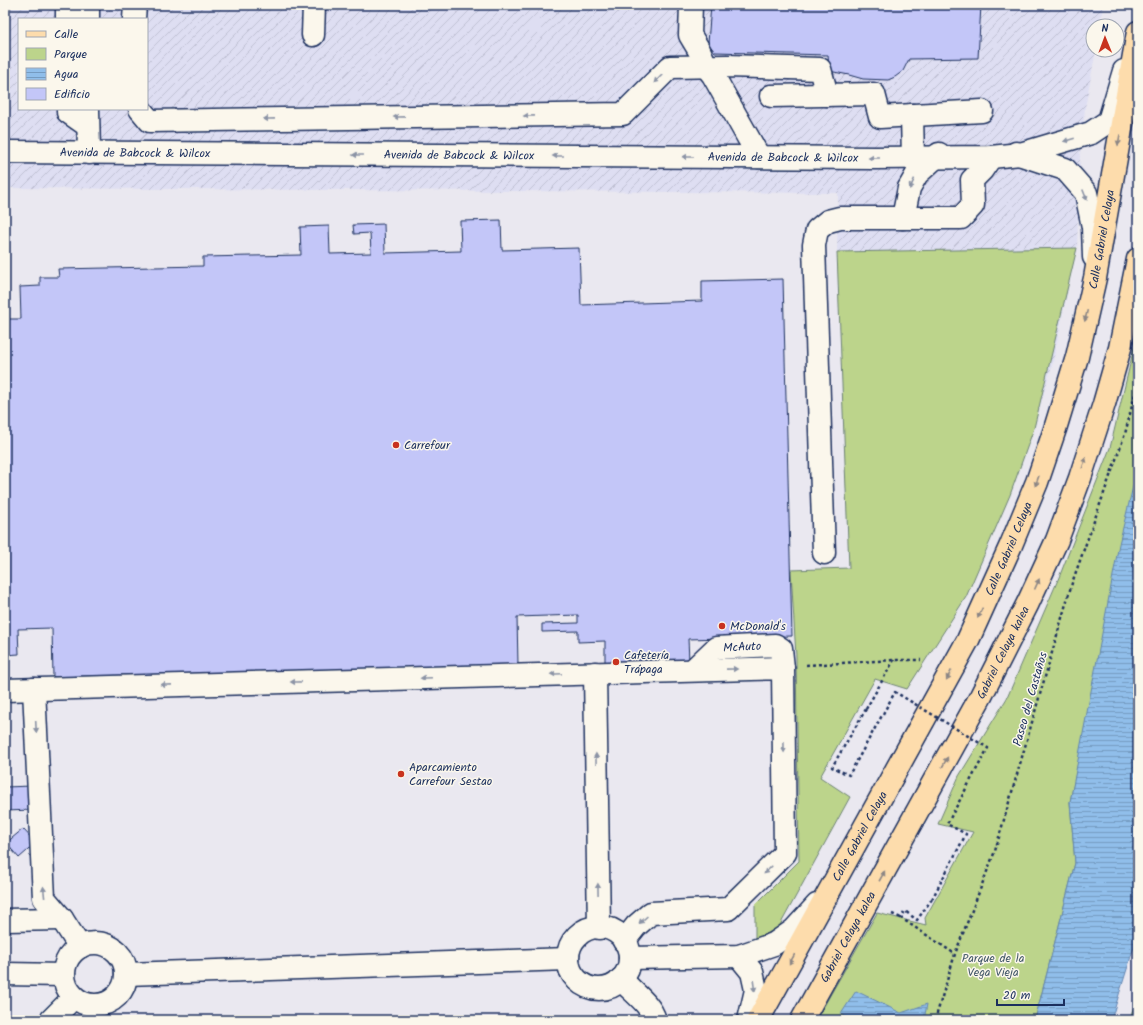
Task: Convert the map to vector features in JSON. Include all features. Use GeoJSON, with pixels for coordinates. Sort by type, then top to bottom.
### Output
{"type":"FeatureCollection","features":[{"type":"Feature","properties":{"kind":"main road","name":"Calle Gabriel Celaya"},"geometry":{"type":"LineString","coordinates":[[758,1020],[968,640],[1011,545],[1037,482],[1077,357],[1095,278],[1138,32]]}},
{"type":"Feature","properties":{"kind":"main road","name":"Gabriel Celaya kalea"},"geometry":{"type":"LineString","coordinates":[[802,1020],[981,696],[1028,603],[1057,540],[1080,478],[1104,404],[1120,348],[1138,258]]}},
{"type":"Feature","properties":{"kind":"street"},"geometry":{"type":"LineString","coordinates":[[67,5],[67,18]]}},
{"type":"Feature","properties":{"kind":"street"},"geometry":{"type":"LineString","coordinates":[[88,5],[88,18]]}},
{"type":"Feature","properties":{"kind":"street"},"geometry":{"type":"LineString","coordinates":[[134,18],[135,5]]}},
{"type":"Feature","properties":{"kind":"street"},"geometry":{"type":"LineString","coordinates":[[313,34],[314,5]]}},
{"type":"Feature","properties":{"kind":"street"},"geometry":{"type":"LineString","coordinates":[[691,5],[690,35],[706,66],[713,75],[759,158]]}},
{"type":"Feature","properties":{"kind":"street"},"geometry":{"type":"LineString","coordinates":[[1020,154],[1091,133],[1108,121],[1138,32]]}},
{"type":"Feature","properties":{"kind":"street"},"geometry":{"type":"LineString","coordinates":[[141,110],[150,121],[623,114],[670,67],[706,66],[820,69],[827,95]]}},
{"type":"Feature","properties":{"kind":"street"},"geometry":{"type":"LineString","coordinates":[[771,96],[874,94],[880,117],[982,111]]}},
{"type":"Feature","properties":{"kind":"street"},"geometry":{"type":"LineString","coordinates":[[68,110],[68,112],[88,118],[89,153]]}},
{"type":"Feature","properties":{"kind":"street"},"geometry":{"type":"LineString","coordinates":[[912,115],[913,158]]}},
{"type":"Feature","properties":{"kind":"street"},"geometry":{"type":"LineString","coordinates":[[903,218],[910,188],[914,179],[917,174],[944,149],[981,147],[1020,154],[1065,169],[1086,192],[1093,227],[1095,278]]}},
{"type":"Feature","properties":{"kind":"street","name":"Avenida de Babcock & Wilcox"},"geometry":{"type":"LineString","coordinates":[[5,152],[759,158],[934,158],[992,157],[1020,154]]}},
{"type":"Feature","properties":{"kind":"street"},"geometry":{"type":"LineString","coordinates":[[824,553],[814,245],[817,230],[828,221],[840,218],[961,218],[972,205],[972,180],[992,157]]}},
{"type":"Feature","properties":{"kind":"street","name":"McAuto"},"geometry":{"type":"LineString","coordinates":[[595,673],[693,670],[716,648],[775,645],[781,649],[792,666]]}},
{"type":"Feature","properties":{"kind":"street"},"geometry":{"type":"LineString","coordinates":[[627,950],[617,933],[606,928],[589,929],[574,939],[569,949],[569,968],[574,977],[583,985],[593,989],[604,989],[613,986],[621,979],[628,969],[627,950],[636,926],[650,913],[728,909],[785,853],[792,666]]}},
{"type":"Feature","properties":{"kind":"street"},"geometry":{"type":"LineString","coordinates":[[5,690],[595,673],[599,928]]}},
{"type":"Feature","properties":{"kind":"street"},"geometry":{"type":"LineString","coordinates":[[34,690],[44,898],[62,919],[80,947]]}},
{"type":"Feature","properties":{"kind":"street"},"geometry":{"type":"LineString","coordinates":[[627,950],[739,956],[774,944],[794,930],[831,889]]}},
{"type":"Feature","properties":{"kind":"street"},"geometry":{"type":"LineString","coordinates":[[5,920],[62,919]]}},
{"type":"Feature","properties":{"kind":"street"},"geometry":{"type":"LineString","coordinates":[[93,943],[102,944],[111,948],[119,955],[124,964],[126,974],[124,985],[118,994],[110,1001],[102,1004],[91,1005],[83,1003],[69,992],[63,975],[66,962],[75,950],[85,944],[93,943]]}},
{"type":"Feature","properties":{"kind":"street"},"geometry":{"type":"LineString","coordinates":[[739,956],[752,972],[756,990],[749,1020]]}},
{"type":"Feature","properties":{"kind":"street"},"geometry":{"type":"LineString","coordinates":[[126,974],[568,960]]}},
{"type":"Feature","properties":{"kind":"street"},"geometry":{"type":"LineString","coordinates":[[5,974],[63,975]]}},
{"type":"Feature","properties":{"kind":"street"},"geometry":{"type":"LineString","coordinates":[[621,979],[646,1003],[652,1011],[655,1020]]}},
{"type":"Feature","properties":{"kind":"street"},"geometry":{"type":"LineString","coordinates":[[51,1020],[74,997]]}},
{"type":"Feature","properties":{"kind":"path","name":"Paseo del Castaños"},"geometry":{"type":"LineString","coordinates":[[935,1020],[955,954],[996,851],[1072,583],[1125,434],[1138,382]]}},
{"type":"Feature","properties":{"kind":"path"},"geometry":{"type":"LineString","coordinates":[[894,660],[832,767],[849,775],[895,692],[988,748],[947,824],[966,834],[932,899],[917,920],[905,911],[901,918]]}},
{"type":"Feature","properties":{"kind":"path"},"geometry":{"type":"LineString","coordinates":[[792,666],[894,660],[921,660]]}},
{"type":"Feature","properties":{"kind":"path"},"geometry":{"type":"LineString","coordinates":[[892,914],[901,918],[955,954]]}},
{"type":"Feature","properties":{"kind":"shaded area"},"geometry":{"type":"Polygon","coordinates":[[[5,5],[1103,5],[1101,18],[1085,18],[1085,58],[1094,58],[1085,108],[1080,155],[1077,248],[1053,362],[1034,428],[1010,495],[966,597],[953,606],[849,569],[837,252],[838,193],[5,188],[5,5]]]}},
{"type":"Feature","properties":{"kind":"green space"},"geometry":{"type":"Polygon","coordinates":[[[1077,248],[1034,428],[1010,495],[966,597],[907,689],[875,679],[820,777],[850,797],[779,927],[755,940],[755,905],[799,861],[796,657],[791,570],[849,568],[837,252],[1077,248]]]}},
{"type":"Feature","properties":{"kind":"green space","name":"Parque de la Vega Vieja"},"geometry":{"type":"Polygon","coordinates":[[[1138,331],[1138,468],[1070,802],[1075,863],[1035,1020],[816,1020],[877,913],[926,925],[925,918],[973,832],[938,824],[959,776],[1007,698],[1060,575],[1110,448],[1138,331]]]}},
{"type":"Feature","properties":{"kind":"green space"},"geometry":{"type":"Polygon","coordinates":[[[1138,991],[1138,1020],[1130,1020],[1138,991]]]}},
{"type":"Feature","properties":{"kind":"water"},"geometry":{"type":"Polygon","coordinates":[[[1138,466],[1138,934],[1111,1020],[1035,1020],[1075,863],[1070,802],[1119,544],[1138,466]]]}},
{"type":"Feature","properties":{"kind":"water"},"geometry":{"type":"Polygon","coordinates":[[[856,991],[901,1013],[927,1004],[924,1020],[852,1020],[841,1014],[856,991]]]}},
{"type":"Feature","properties":{"kind":"building"},"geometry":{"type":"Polygon","coordinates":[[[711,5],[981,5],[978,58],[909,59],[903,71],[888,80],[863,79],[829,71],[828,55],[715,52],[708,43],[711,5]]]}},
{"type":"Feature","properties":{"kind":"building","name":"Carrefour"},"geometry":{"type":"Polygon","coordinates":[[[501,220],[502,250],[579,248],[581,305],[702,301],[702,281],[783,279],[792,636],[688,639],[689,661],[605,663],[605,641],[578,642],[578,631],[542,632],[542,624],[578,623],[578,615],[517,617],[518,665],[53,677],[52,628],[18,629],[19,654],[5,655],[5,319],[21,319],[20,287],[40,286],[40,277],[59,277],[58,269],[203,266],[203,257],[301,255],[300,227],[329,226],[330,254],[371,253],[370,233],[354,234],[353,225],[384,224],[385,253],[461,251],[460,221],[501,220]]]}},
{"type":"Feature","properties":{"kind":"building"},"geometry":{"type":"Polygon","coordinates":[[[32,786],[33,810],[5,811],[5,787],[32,786]]]}},
{"type":"Feature","properties":{"kind":"building"},"geometry":{"type":"Polygon","coordinates":[[[23,829],[36,843],[19,858],[6,843],[23,829]]]}},
{"type":"Feature","properties":{"kind":"place","name":"Carrefour"},"geometry":{"type":"Point","coordinates":[396,445]}},
{"type":"Feature","properties":{"kind":"place","name":"McDonald's"},"geometry":{"type":"Point","coordinates":[722,626]}},
{"type":"Feature","properties":{"kind":"place","name":"Cafetería Trápaga"},"geometry":{"type":"Point","coordinates":[616,662]}},
{"type":"Feature","properties":{"kind":"place","name":"Aparcamiento Carrefour Sestao"},"geometry":{"type":"Point","coordinates":[401,774]}}]}
